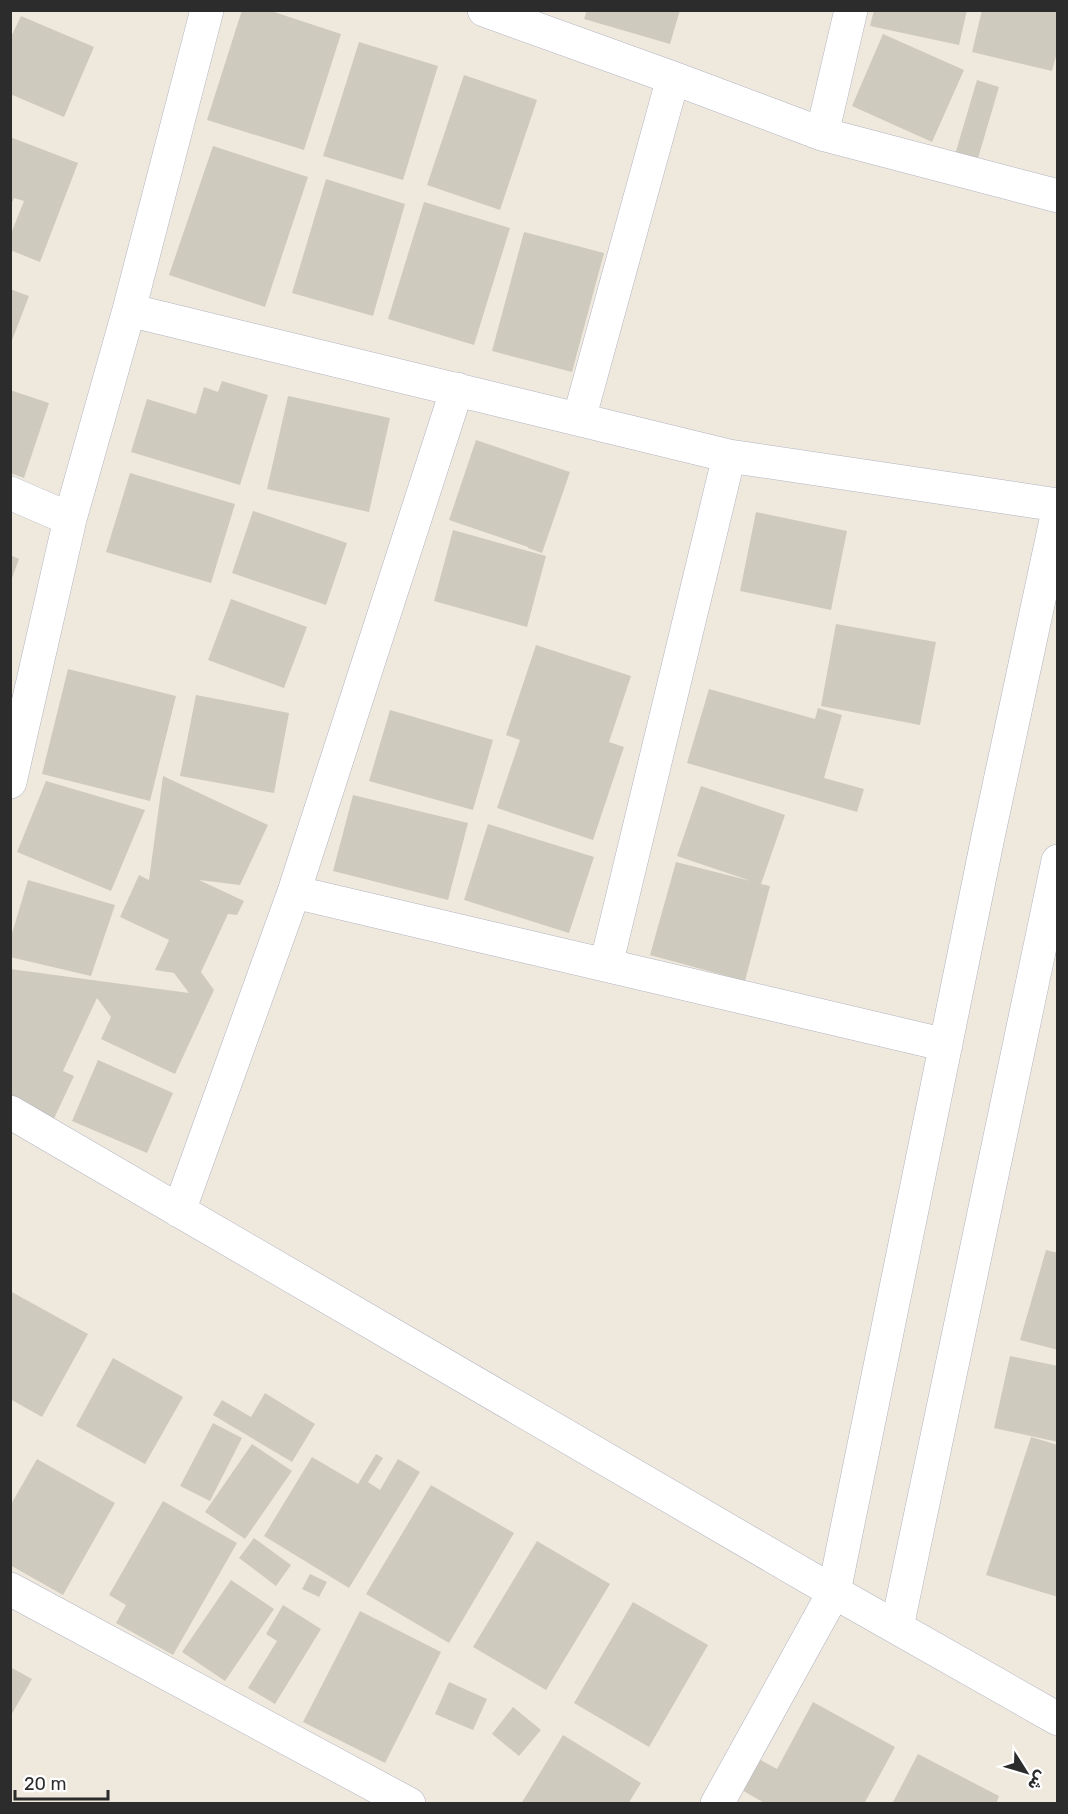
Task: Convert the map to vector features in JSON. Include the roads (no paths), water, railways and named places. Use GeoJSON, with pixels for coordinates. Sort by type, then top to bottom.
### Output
{"type":"FeatureCollection","features":[{"type":"Feature","properties":{"kind":"street"},"geometry":{"type":"LineString","coordinates":[[13,764],[70,519],[129,309],[207,10]]}},
{"type":"Feature","properties":{"kind":"street"},"geometry":{"type":"LineString","coordinates":[[484,10],[556,23],[673,78],[822,134],[1058,196]]}},
{"type":"Feature","properties":{"kind":"street"},"geometry":{"type":"LineString","coordinates":[[822,134],[851,10]]}},
{"type":"Feature","properties":{"kind":"street"},"geometry":{"type":"LineString","coordinates":[[579,419],[673,78]]}},
{"type":"Feature","properties":{"kind":"street"},"geometry":{"type":"LineString","coordinates":[[129,309],[729,456],[1058,505]]}},
{"type":"Feature","properties":{"kind":"street"},"geometry":{"type":"LineString","coordinates":[[179,1211],[294,892],[457,389]]}},
{"type":"Feature","properties":{"kind":"street"},"geometry":{"type":"LineString","coordinates":[[606,965],[729,456]]}},
{"type":"Feature","properties":{"kind":"street"},"geometry":{"type":"LineString","coordinates":[[10,493],[70,519]]}},
{"type":"Feature","properties":{"kind":"street"},"geometry":{"type":"LineString","coordinates":[[717,1803],[834,1592],[1058,511]]}},
{"type":"Feature","properties":{"kind":"street"},"geometry":{"type":"LineString","coordinates":[[897,1627],[1056,876]]}},
{"type":"Feature","properties":{"kind":"street"},"geometry":{"type":"LineString","coordinates":[[294,892],[946,1045]]}},
{"type":"Feature","properties":{"kind":"street"},"geometry":{"type":"LineString","coordinates":[[10,1112],[834,1592],[1058,1719]]}},
{"type":"Feature","properties":{"kind":"street"},"geometry":{"type":"LineString","coordinates":[[10,1589],[409,1803]]}}]}
